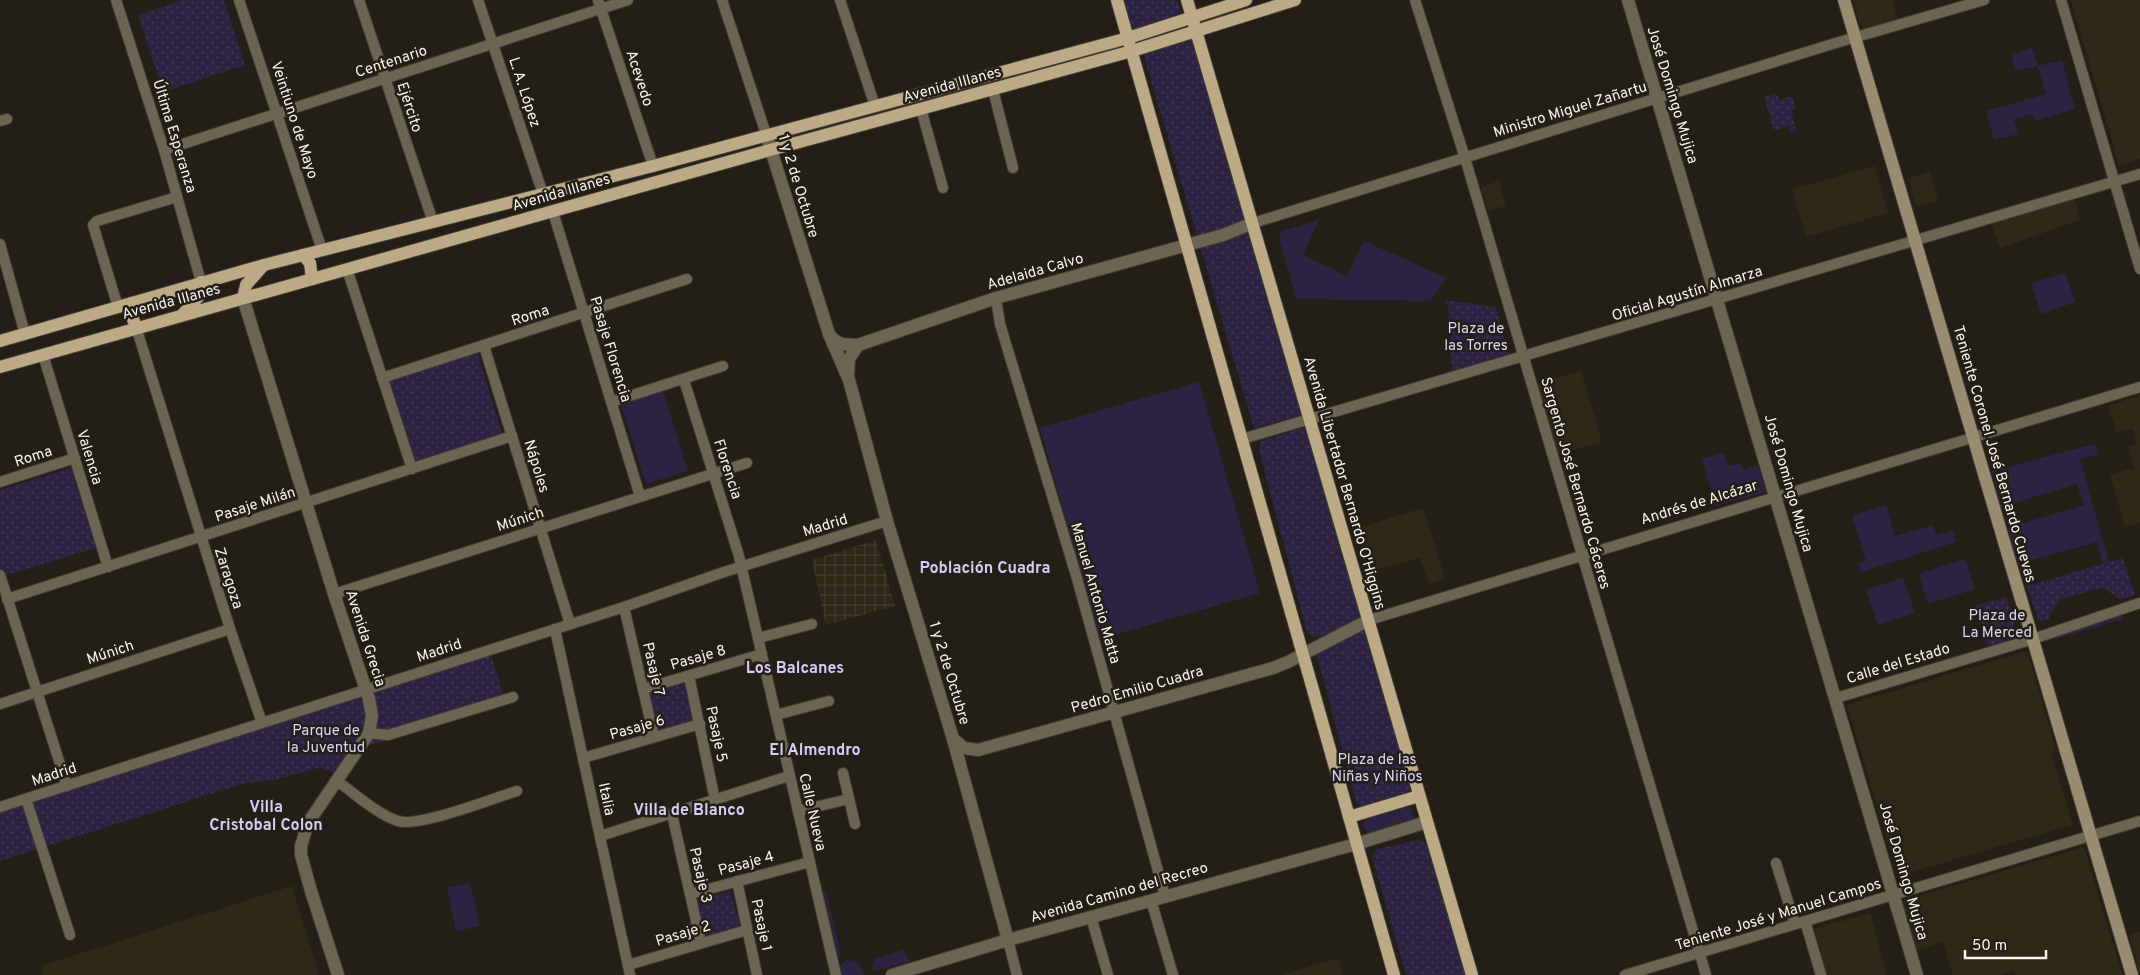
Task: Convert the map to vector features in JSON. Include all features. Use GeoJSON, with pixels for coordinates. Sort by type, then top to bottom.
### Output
{"type":"FeatureCollection","features":[{"type":"Feature","properties":{"kind":"main road"},"geometry":{"type":"LineString","coordinates":[[1117,0],[1394,975]]}},
{"type":"Feature","properties":{"kind":"main road","name":"Avenida Libertador Bernardo O'Higgins"},"geometry":{"type":"LineString","coordinates":[[1187,0],[1472,975]]}},
{"type":"Feature","properties":{"kind":"main road","name":"Avenida Illanes"},"geometry":{"type":"LineString","coordinates":[[0,341],[200,282],[653,166],[1128,38],[1246,0]]}},
{"type":"Feature","properties":{"kind":"main road","name":"Avenida Illanes"},"geometry":{"type":"LineString","coordinates":[[0,367],[136,327],[181,316],[770,150],[1132,51],[1295,0]]}},
{"type":"Feature","properties":{"kind":"main road","name":"Teniente Coronel José Bernardo Cuevas"},"geometry":{"type":"LineString","coordinates":[[1844,0],[2132,975]]}},
{"type":"Feature","properties":{"kind":"main road"},"geometry":{"type":"LineString","coordinates":[[303,255],[310,263],[312,279]]}},
{"type":"Feature","properties":{"kind":"main road"},"geometry":{"type":"LineString","coordinates":[[244,298],[246,285],[264,265]]}},
{"type":"Feature","properties":{"kind":"main road"},"geometry":{"type":"LineString","coordinates":[[181,316],[200,295],[200,282]]}},
{"type":"Feature","properties":{"kind":"main road"},"geometry":{"type":"LineString","coordinates":[[132,303],[131,314],[136,327]]}},
{"type":"Feature","properties":{"kind":"main road"},"geometry":{"type":"LineString","coordinates":[[1349,817],[1419,796]]}},
{"type":"Feature","properties":{"kind":"street","name":"Última Esperanza"},"geometry":{"type":"LineString","coordinates":[[116,0],[164,150],[200,282]]}},
{"type":"Feature","properties":{"kind":"street","name":"Veintiuno de Mayo"},"geometry":{"type":"LineString","coordinates":[[239,0],[322,250]]}},
{"type":"Feature","properties":{"kind":"street","name":"Ejército"},"geometry":{"type":"LineString","coordinates":[[359,0],[432,222]]}},
{"type":"Feature","properties":{"kind":"street","name":"L. A. López"},"geometry":{"type":"LineString","coordinates":[[478,0],[543,194]]}},
{"type":"Feature","properties":{"kind":"street","name":"Centenario"},"geometry":{"type":"LineString","coordinates":[[164,150],[494,44],[600,4],[628,0]]}},
{"type":"Feature","properties":{"kind":"street","name":"1 y 2 de Octubre"},"geometry":{"type":"LineString","coordinates":[[722,0],[829,334],[849,380],[887,522],[953,739],[1018,975]]}},
{"type":"Feature","properties":{"kind":"street"},"geometry":{"type":"LineString","coordinates":[[840,0],[875,106]]}},
{"type":"Feature","properties":{"kind":"street","name":"Sargento José Bernardo Cáceres"},"geometry":{"type":"LineString","coordinates":[[1415,0],[1465,158],[1706,975]]}},
{"type":"Feature","properties":{"kind":"street","name":"José Domingo Mujica"},"geometry":{"type":"LineString","coordinates":[[1628,0],[1918,975]]}},
{"type":"Feature","properties":{"kind":"street","name":"Ministro Miguel Zañartu"},"geometry":{"type":"LineString","coordinates":[[1253,223],[1855,37],[1984,0]]}},
{"type":"Feature","properties":{"kind":"street"},"geometry":{"type":"LineString","coordinates":[[2061,0],[2140,269]]}},
{"type":"Feature","properties":{"kind":"street","name":"Acevedo"},"geometry":{"type":"LineString","coordinates":[[600,4],[653,166]]}},
{"type":"Feature","properties":{"kind":"street"},"geometry":{"type":"LineString","coordinates":[[993,90],[1013,168]]}},
{"type":"Feature","properties":{"kind":"street"},"geometry":{"type":"LineString","coordinates":[[921,109],[943,188]]}},
{"type":"Feature","properties":{"kind":"street","name":"Oficial Agustín Almarza"},"geometry":{"type":"LineString","coordinates":[[1242,439],[2140,174]]}},
{"type":"Feature","properties":{"kind":"street"},"geometry":{"type":"LineString","coordinates":[[118,307],[93,228],[94,222],[177,197]]}},
{"type":"Feature","properties":{"kind":"street","name":"Pasaje Florencia"},"geometry":{"type":"LineString","coordinates":[[553,212],[640,496]]}},
{"type":"Feature","properties":{"kind":"street","name":"Adelaida Calvo"},"geometry":{"type":"LineString","coordinates":[[829,334],[832,339],[842,344],[858,344],[996,298],[1223,235],[1253,223]]}},
{"type":"Feature","properties":{"kind":"street"},"geometry":{"type":"LineString","coordinates":[[0,244],[25,334]]}},
{"type":"Feature","properties":{"kind":"street"},"geometry":{"type":"LineString","coordinates":[[347,269],[412,469]]}},
{"type":"Feature","properties":{"kind":"street","name":"Roma"},"geometry":{"type":"LineString","coordinates":[[382,378],[687,279]]}},
{"type":"Feature","properties":{"kind":"street","name":"Avenida Grecia"},"geometry":{"type":"LineString","coordinates":[[244,298],[308,502],[334,594],[366,690],[372,716],[369,733]]}},
{"type":"Feature","properties":{"kind":"street","name":"Manuel Antonio Matta"},"geometry":{"type":"LineString","coordinates":[[996,298],[1000,324],[1115,712],[1165,896]]}},
{"type":"Feature","properties":{"kind":"street","name":"Zaragoza"},"geometry":{"type":"LineString","coordinates":[[136,327],[230,629],[262,723]]}},
{"type":"Feature","properties":{"kind":"street","name":"1 y 2 de Octubre"},"geometry":{"type":"LineString","coordinates":[[849,380],[849,359],[858,344]]}},
{"type":"Feature","properties":{"kind":"street","name":"Nápoles"},"geometry":{"type":"LineString","coordinates":[[484,346],[570,624]]}},
{"type":"Feature","properties":{"kind":"street","name":"Valencia"},"geometry":{"type":"LineString","coordinates":[[43,355],[108,567]]}},
{"type":"Feature","properties":{"kind":"street"},"geometry":{"type":"LineString","coordinates":[[612,402],[723,366]]}},
{"type":"Feature","properties":{"kind":"street","name":"Florencia"},"geometry":{"type":"LineString","coordinates":[[684,380],[714,472],[741,568]]}},
{"type":"Feature","properties":{"kind":"street","name":"Andrés de Alcázar"},"geometry":{"type":"LineString","coordinates":[[1302,654],[1368,620],[2140,386]]}},
{"type":"Feature","properties":{"kind":"street","name":"Pasaje Milán"},"geometry":{"type":"LineString","coordinates":[[7,599],[512,436]]}},
{"type":"Feature","properties":{"kind":"street","name":"Roma"},"geometry":{"type":"LineString","coordinates":[[0,482],[74,458]]}},
{"type":"Feature","properties":{"kind":"street","name":"Múnich"},"geometry":{"type":"LineString","coordinates":[[334,594],[747,463]]}},
{"type":"Feature","properties":{"kind":"street","name":"Madrid"},"geometry":{"type":"LineString","coordinates":[[0,807],[887,522]]}},
{"type":"Feature","properties":{"kind":"street","name":"Calle Nueva"},"geometry":{"type":"LineString","coordinates":[[741,568],[836,975]]}},
{"type":"Feature","properties":{"kind":"street"},"geometry":{"type":"LineString","coordinates":[[0,576],[67,786]]}},
{"type":"Feature","properties":{"kind":"street","name":"Calle del Estado"},"geometry":{"type":"LineString","coordinates":[[1836,698],[2032,639],[2140,603]]}},
{"type":"Feature","properties":{"kind":"street","name":"Pasaje 7"},"geometry":{"type":"LineString","coordinates":[[624,607],[654,737]]}},
{"type":"Feature","properties":{"kind":"street"},"geometry":{"type":"LineString","coordinates":[[758,638],[812,624]]}},
{"type":"Feature","properties":{"kind":"street","name":"Múnich"},"geometry":{"type":"LineString","coordinates":[[0,704],[230,629]]}},
{"type":"Feature","properties":{"kind":"street","name":"Italia"},"geometry":{"type":"LineString","coordinates":[[555,629],[629,970]]}},
{"type":"Feature","properties":{"kind":"street","name":"Pasaje 8"},"geometry":{"type":"LineString","coordinates":[[643,689],[762,654]]}},
{"type":"Feature","properties":{"kind":"street","name":"Pedro Emilio Cuadra"},"geometry":{"type":"LineString","coordinates":[[978,750],[1272,668],[1302,654]]}},
{"type":"Feature","properties":{"kind":"street","name":"Pasaje 5"},"geometry":{"type":"LineString","coordinates":[[689,676],[716,800]]}},
{"type":"Feature","properties":{"kind":"street"},"geometry":{"type":"LineString","coordinates":[[338,975],[301,855],[302,840],[308,823],[369,733],[388,735],[513,697]]}},
{"type":"Feature","properties":{"kind":"street"},"geometry":{"type":"LineString","coordinates":[[776,715],[829,701]]}},
{"type":"Feature","properties":{"kind":"street","name":"Pasaje 6"},"geometry":{"type":"LineString","coordinates":[[583,758],[700,724]]}},
{"type":"Feature","properties":{"kind":"street"},"geometry":{"type":"LineString","coordinates":[[953,739],[964,748],[978,750]]}},
{"type":"Feature","properties":{"kind":"street"},"geometry":{"type":"LineString","coordinates":[[962,773],[969,758],[978,750]]}},
{"type":"Feature","properties":{"kind":"street"},"geometry":{"type":"LineString","coordinates":[[843,773],[855,824]]}},
{"type":"Feature","properties":{"kind":"street"},"geometry":{"type":"LineString","coordinates":[[600,836],[789,776]]}},
{"type":"Feature","properties":{"kind":"street"},"geometry":{"type":"LineString","coordinates":[[336,781],[388,816],[402,822],[427,819],[517,791]]}},
{"type":"Feature","properties":{"kind":"street"},"geometry":{"type":"LineString","coordinates":[[26,799],[70,935]]}},
{"type":"Feature","properties":{"kind":"street"},"geometry":{"type":"LineString","coordinates":[[798,811],[849,799]]}},
{"type":"Feature","properties":{"kind":"street","name":"Pasaje 3"},"geometry":{"type":"LineString","coordinates":[[672,814],[701,943]]}},
{"type":"Feature","properties":{"kind":"street","name":"Teniente José y Manuel Campos"},"geometry":{"type":"LineString","coordinates":[[1625,975],[2140,821]]}},
{"type":"Feature","properties":{"kind":"street"},"geometry":{"type":"LineString","coordinates":[[1356,844],[1427,822]]}},
{"type":"Feature","properties":{"kind":"street","name":"Avenida Camino del Recreo"},"geometry":{"type":"LineString","coordinates":[[892,975],[1008,940],[1356,844]]}},
{"type":"Feature","properties":{"kind":"street","name":"Pasaje 4"},"geometry":{"type":"LineString","coordinates":[[690,894],[810,862]]}},
{"type":"Feature","properties":{"kind":"street"},"geometry":{"type":"LineString","coordinates":[[1776,863],[1821,975]]}},
{"type":"Feature","properties":{"kind":"street","name":"Pasaje 1"},"geometry":{"type":"LineString","coordinates":[[737,881],[757,975]]}},
{"type":"Feature","properties":{"kind":"street"},"geometry":{"type":"LineString","coordinates":[[1151,900],[1173,975]]}},
{"type":"Feature","properties":{"kind":"street"},"geometry":{"type":"LineString","coordinates":[[1091,917],[1108,975]]}},
{"type":"Feature","properties":{"kind":"street","name":"Pasaje 2"},"geometry":{"type":"LineString","coordinates":[[629,970],[701,943],[748,930]]}},
{"type":"Feature","properties":{"kind":"shaded area"},"geometry":{"type":"Polygon","coordinates":[[[1853,0],[1892,0],[1898,20],[1863,29],[1860,25],[1853,0]]]}},
{"type":"Feature","properties":{"kind":"shaded area"},"geometry":{"type":"Polygon","coordinates":[[[2071,0],[2140,0],[2140,159],[2119,165],[2071,0]]]}},
{"type":"Feature","properties":{"kind":"shaded area"},"geometry":{"type":"Polygon","coordinates":[[[1875,166],[1888,213],[1806,237],[1792,189],[1875,166]]]}},
{"type":"Feature","properties":{"kind":"shaded area"},"geometry":{"type":"Polygon","coordinates":[[[1930,171],[1938,201],[1916,207],[1908,179],[1930,171]]]}},
{"type":"Feature","properties":{"kind":"shaded area"},"geometry":{"type":"Polygon","coordinates":[[[1499,181],[1506,206],[1488,211],[1481,187],[1499,181]]]}},
{"type":"Feature","properties":{"kind":"shaded area"},"geometry":{"type":"Polygon","coordinates":[[[2074,197],[2080,220],[2000,248],[1991,222],[2074,197]]]}},
{"type":"Feature","properties":{"kind":"shaded area"},"geometry":{"type":"Polygon","coordinates":[[[1581,371],[1602,442],[1557,454],[1537,384],[1581,371]]]}},
{"type":"Feature","properties":{"kind":"shaded area"},"geometry":{"type":"Polygon","coordinates":[[[2140,395],[2140,523],[2125,527],[2110,475],[2134,468],[2128,447],[2137,444],[2133,429],[2117,433],[2108,406],[2140,395]]]}},
{"type":"Feature","properties":{"kind":"shaded area"},"geometry":{"type":"Polygon","coordinates":[[[1423,508],[1445,578],[1429,584],[1420,558],[1367,572],[1355,529],[1423,508]]]}},
{"type":"Feature","properties":{"kind":"shaded area"},"geometry":{"type":"Polygon","coordinates":[[[876,540],[895,606],[826,625],[812,560],[876,540]]]}},
{"type":"Feature","properties":{"kind":"shaded area"},"geometry":{"type":"Polygon","coordinates":[[[2027,651],[2056,750],[2051,752],[2073,825],[1898,876],[1847,705],[2027,651]]]}},
{"type":"Feature","properties":{"kind":"shaded area"},"geometry":{"type":"Polygon","coordinates":[[[2084,847],[2122,975],[2016,975],[2014,971],[2000,975],[1953,975],[1943,942],[1916,950],[1902,901],[2084,847]]]}},
{"type":"Feature","properties":{"kind":"shaded area"},"geometry":{"type":"Polygon","coordinates":[[[292,886],[319,975],[43,975],[41,966],[292,886]]]}},
{"type":"Feature","properties":{"kind":"shaded area"},"geometry":{"type":"Polygon","coordinates":[[[1870,913],[1887,975],[1827,975],[1814,929],[1870,913]]]}},
{"type":"Feature","properties":{"kind":"shaded area"},"geometry":{"type":"Polygon","coordinates":[[[2140,932],[2140,975],[2129,935],[2140,932]]]}},
{"type":"Feature","properties":{"kind":"shaded area"},"geometry":{"type":"Polygon","coordinates":[[[1338,958],[1343,975],[1282,975],[1338,958]]]}},
{"type":"Feature","properties":{"kind":"green space"},"geometry":{"type":"Polygon","coordinates":[[[182,0],[224,0],[245,65],[163,92],[138,15],[182,0]]]}},
{"type":"Feature","properties":{"kind":"green space"},"geometry":{"type":"Polygon","coordinates":[[[1120,0],[1177,0],[1181,15],[1130,31],[1120,0]]]}},
{"type":"Feature","properties":{"kind":"green space"},"geometry":{"type":"Polygon","coordinates":[[[1193,37],[1304,415],[1254,428],[1143,53],[1193,37]]]}},
{"type":"Feature","properties":{"kind":"green space"},"geometry":{"type":"Polygon","coordinates":[[[2032,48],[2038,66],[2016,71],[2011,54],[2032,48]]]}},
{"type":"Feature","properties":{"kind":"green space"},"geometry":{"type":"Polygon","coordinates":[[[2062,60],[2075,109],[2035,121],[2033,114],[2014,119],[2018,134],[1994,140],[1986,111],[2046,94],[2038,66],[2062,60]]]}},
{"type":"Feature","properties":{"kind":"green space"},"geometry":{"type":"Polygon","coordinates":[[[1777,94],[1779,100],[1792,96],[1796,109],[1791,111],[1796,130],[1791,132],[1789,126],[1774,130],[1764,97],[1777,94]]]}},
{"type":"Feature","properties":{"kind":"green space"},"geometry":{"type":"Polygon","coordinates":[[[1319,220],[1303,255],[1347,276],[1364,241],[1447,278],[1430,301],[1296,299],[1279,238],[1282,231],[1319,220]]]}},
{"type":"Feature","properties":{"kind":"green space"},"geometry":{"type":"Polygon","coordinates":[[[2065,273],[2075,302],[2041,314],[2031,283],[2065,273]]]}},
{"type":"Feature","properties":{"kind":"green space","name":"Plaza de las Torres"},"geometry":{"type":"Polygon","coordinates":[[[1445,300],[1496,307],[1509,355],[1452,371],[1448,306],[1445,300]]]}},
{"type":"Feature","properties":{"kind":"green space"},"geometry":{"type":"Polygon","coordinates":[[[477,353],[502,433],[414,461],[389,381],[477,353]]]}},
{"type":"Feature","properties":{"kind":"green space"},"geometry":{"type":"Polygon","coordinates":[[[1199,382],[1260,593],[1100,639],[1040,428],[1199,382]]]}},
{"type":"Feature","properties":{"kind":"green space"},"geometry":{"type":"Polygon","coordinates":[[[663,391],[688,471],[646,484],[621,404],[663,391]]]}},
{"type":"Feature","properties":{"kind":"green space"},"geometry":{"type":"Polygon","coordinates":[[[1302,428],[1309,431],[1361,612],[1354,621],[1332,633],[1318,637],[1313,637],[1307,632],[1259,449],[1261,441],[1302,428]]]}},
{"type":"Feature","properties":{"kind":"green space"},"geometry":{"type":"Polygon","coordinates":[[[2095,444],[2098,454],[2080,459],[2109,562],[2103,564],[2097,542],[2018,564],[2007,528],[2084,505],[2077,484],[2001,507],[1992,471],[2095,444]]]}},
{"type":"Feature","properties":{"kind":"green space"},"geometry":{"type":"Polygon","coordinates":[[[1724,453],[1728,466],[1741,463],[1743,470],[1758,465],[1766,492],[1716,506],[1702,459],[1724,453]]]}},
{"type":"Feature","properties":{"kind":"green space"},"geometry":{"type":"Polygon","coordinates":[[[71,468],[96,548],[3,576],[0,568],[0,490],[71,468]]]}},
{"type":"Feature","properties":{"kind":"green space"},"geometry":{"type":"Polygon","coordinates":[[[1886,505],[1895,536],[1933,525],[1936,535],[1953,530],[1956,542],[1861,572],[1858,564],[1866,561],[1852,516],[1886,505]]]}},
{"type":"Feature","properties":{"kind":"green space"},"geometry":{"type":"Polygon","coordinates":[[[2123,558],[2135,595],[2120,599],[2102,587],[2059,600],[2048,619],[2039,622],[2027,586],[2123,558]]]}},
{"type":"Feature","properties":{"kind":"green space"},"geometry":{"type":"Polygon","coordinates":[[[1965,559],[1975,589],[1928,604],[1919,574],[1965,559]]]}},
{"type":"Feature","properties":{"kind":"green space"},"geometry":{"type":"Polygon","coordinates":[[[1903,578],[1915,613],[1878,625],[1866,590],[1903,578]]]}},
{"type":"Feature","properties":{"kind":"green space","name":"Plaza de La Merced"},"geometry":{"type":"Polygon","coordinates":[[[2006,597],[2018,638],[1988,647],[1975,606],[2006,597]]]}},
{"type":"Feature","properties":{"kind":"green space"},"geometry":{"type":"Polygon","coordinates":[[[2121,614],[2123,619],[2056,639],[2054,635],[2121,614]]]}},
{"type":"Feature","properties":{"kind":"green space","name":"Plaza de las Niñas y Niños"},"geometry":{"type":"Polygon","coordinates":[[[1367,626],[1412,786],[1404,795],[1362,809],[1356,801],[1316,651],[1367,626]]]}},
{"type":"Feature","properties":{"kind":"green space","name":"Parque de la Juventud"},"geometry":{"type":"Polygon","coordinates":[[[491,654],[506,705],[353,750],[336,774],[321,767],[275,780],[245,783],[0,861],[0,813],[491,654]]]}},
{"type":"Feature","properties":{"kind":"green space"},"geometry":{"type":"Polygon","coordinates":[[[685,683],[695,722],[656,732],[646,692],[685,683]]]}},
{"type":"Feature","properties":{"kind":"green space"},"geometry":{"type":"Polygon","coordinates":[[[1405,807],[1411,808],[1413,822],[1373,834],[1366,831],[1363,825],[1366,819],[1405,807]]]}},
{"type":"Feature","properties":{"kind":"green space"},"geometry":{"type":"Polygon","coordinates":[[[1418,840],[1428,844],[1467,975],[1406,975],[1372,856],[1377,849],[1418,840]]]}},
{"type":"Feature","properties":{"kind":"green space"},"geometry":{"type":"Polygon","coordinates":[[[470,883],[480,926],[456,931],[447,888],[470,883]]]}},
{"type":"Feature","properties":{"kind":"green space"},"geometry":{"type":"Polygon","coordinates":[[[818,888],[826,892],[841,953],[835,960],[818,888]]]}},
{"type":"Feature","properties":{"kind":"green space"},"geometry":{"type":"Polygon","coordinates":[[[730,891],[740,927],[706,936],[697,900],[730,891]]]}},
{"type":"Feature","properties":{"kind":"green space"},"geometry":{"type":"Polygon","coordinates":[[[903,950],[910,961],[871,972],[875,959],[903,950]]]}},
{"type":"Feature","properties":{"kind":"green space"},"geometry":{"type":"Polygon","coordinates":[[[848,960],[859,964],[864,975],[838,975],[837,971],[842,963],[848,960]]]}},
{"type":"Feature","properties":{"kind":"district","name":"Población Cuadra"},"geometry":{"type":"Point","coordinates":[985,567]}},
{"type":"Feature","properties":{"kind":"district","name":"Los Balcanes"},"geometry":{"type":"Point","coordinates":[795,667]}},
{"type":"Feature","properties":{"kind":"district","name":"El Almendro"},"geometry":{"type":"Point","coordinates":[815,749]}},
{"type":"Feature","properties":{"kind":"district","name":"Villa de Blanco"},"geometry":{"type":"Point","coordinates":[689,809]}},
{"type":"Feature","properties":{"kind":"district","name":"Villa Cristobal Colon"},"geometry":{"type":"Point","coordinates":[266,815]}}]}
